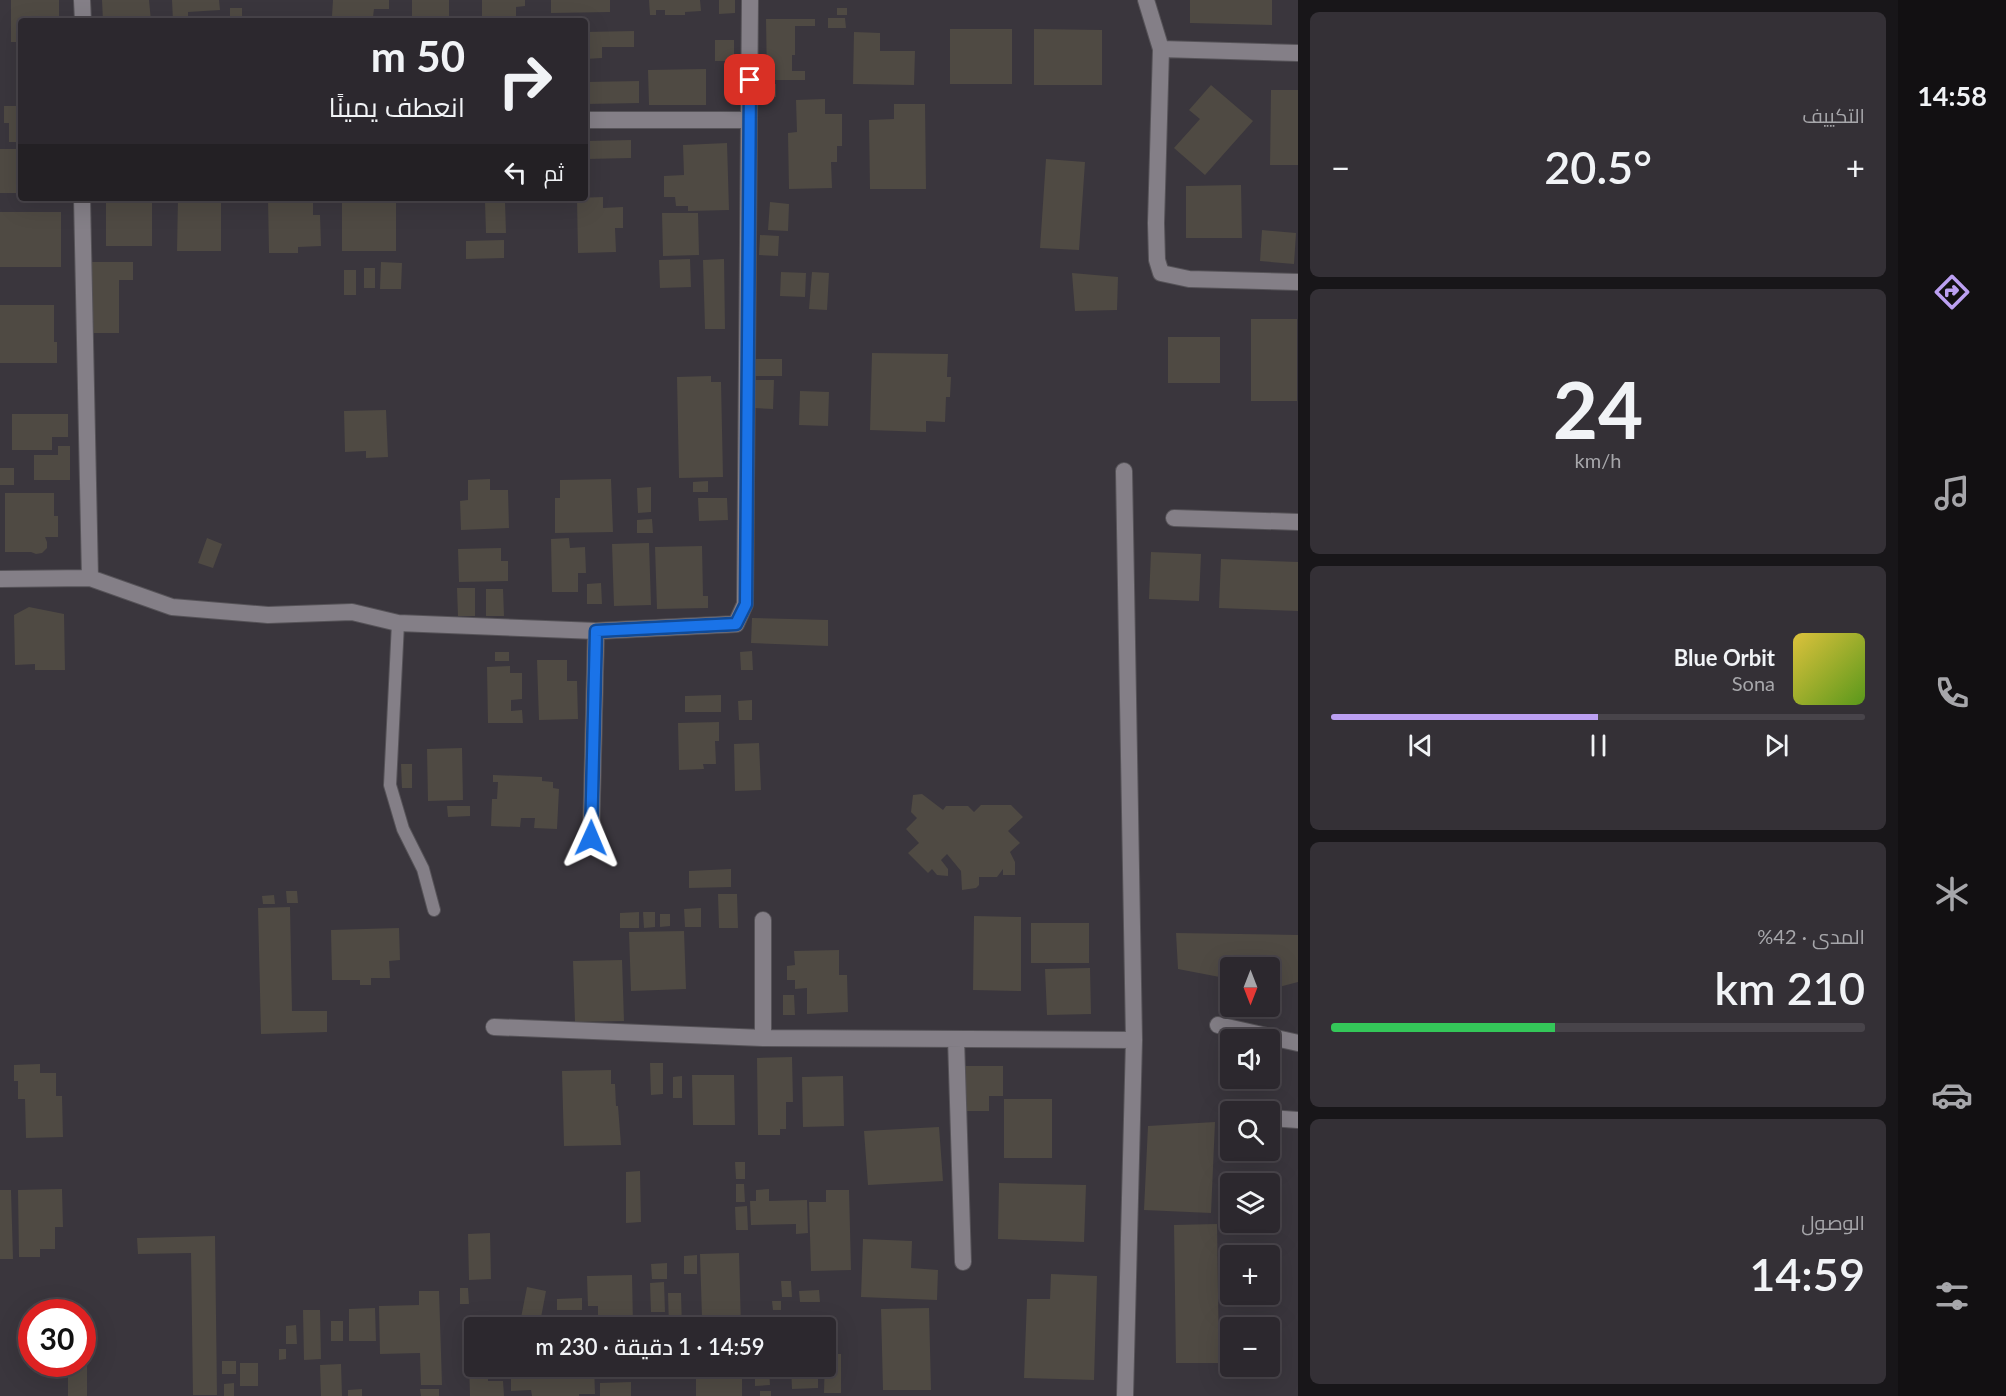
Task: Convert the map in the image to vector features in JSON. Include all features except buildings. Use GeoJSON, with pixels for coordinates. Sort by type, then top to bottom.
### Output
{"type":"FeatureCollection","features":[{"type":"Feature","properties":{"kind":"street"},"geometry":{"type":"LineString","coordinates":[[82,0],[83,18]]}},
{"type":"Feature","properties":{"kind":"street"},"geometry":{"type":"LineString","coordinates":[[0,579],[90,578],[172,607],[268,615],[352,612],[398,623],[596,631],[736,624],[746,604],[750,0]]}},
{"type":"Feature","properties":{"kind":"street"},"geometry":{"type":"LineString","coordinates":[[1146,0],[1161,49],[1156,223],[1157,260],[1161,273],[1189,279],[1298,282]]}},
{"type":"Feature","properties":{"kind":"street"},"geometry":{"type":"LineString","coordinates":[[1161,49],[1298,52]]}},
{"type":"Feature","properties":{"kind":"street"},"geometry":{"type":"LineString","coordinates":[[588,120],[749,120]]}},
{"type":"Feature","properties":{"kind":"street"},"geometry":{"type":"LineString","coordinates":[[82,201],[90,578]]}},
{"type":"Feature","properties":{"kind":"street"},"geometry":{"type":"LineString","coordinates":[[1124,471],[1134,1040],[1125,1396]]}},
{"type":"Feature","properties":{"kind":"street"},"geometry":{"type":"LineString","coordinates":[[1174,518],[1298,522]]}},
{"type":"Feature","properties":{"kind":"street"},"geometry":{"type":"LineString","coordinates":[[591,838],[596,631]]}},
{"type":"Feature","properties":{"kind":"street"},"geometry":{"type":"LineString","coordinates":[[763,920],[764,1038]]}},
{"type":"Feature","properties":{"kind":"street"},"geometry":{"type":"LineString","coordinates":[[1218,1025],[1298,1042]]}},
{"type":"Feature","properties":{"kind":"street"},"geometry":{"type":"LineString","coordinates":[[494,1027],[764,1038],[1134,1040]]}},
{"type":"Feature","properties":{"kind":"street"},"geometry":{"type":"LineString","coordinates":[[956,1039],[963,1262]]}},
{"type":"Feature","properties":{"kind":"street"},"geometry":{"type":"LineString","coordinates":[[1280,1119],[1298,1120]]}},
{"type":"Feature","properties":{"kind":"lane"},"geometry":{"type":"LineString","coordinates":[[398,623],[390,785],[403,828],[423,869],[434,910]]}},
{"type":"Feature","properties":{"kind":"route"},"geometry":{"type":"LineString","coordinates":[[591,838],[596,631],[736,624],[746,604],[750,80]]}}]}
